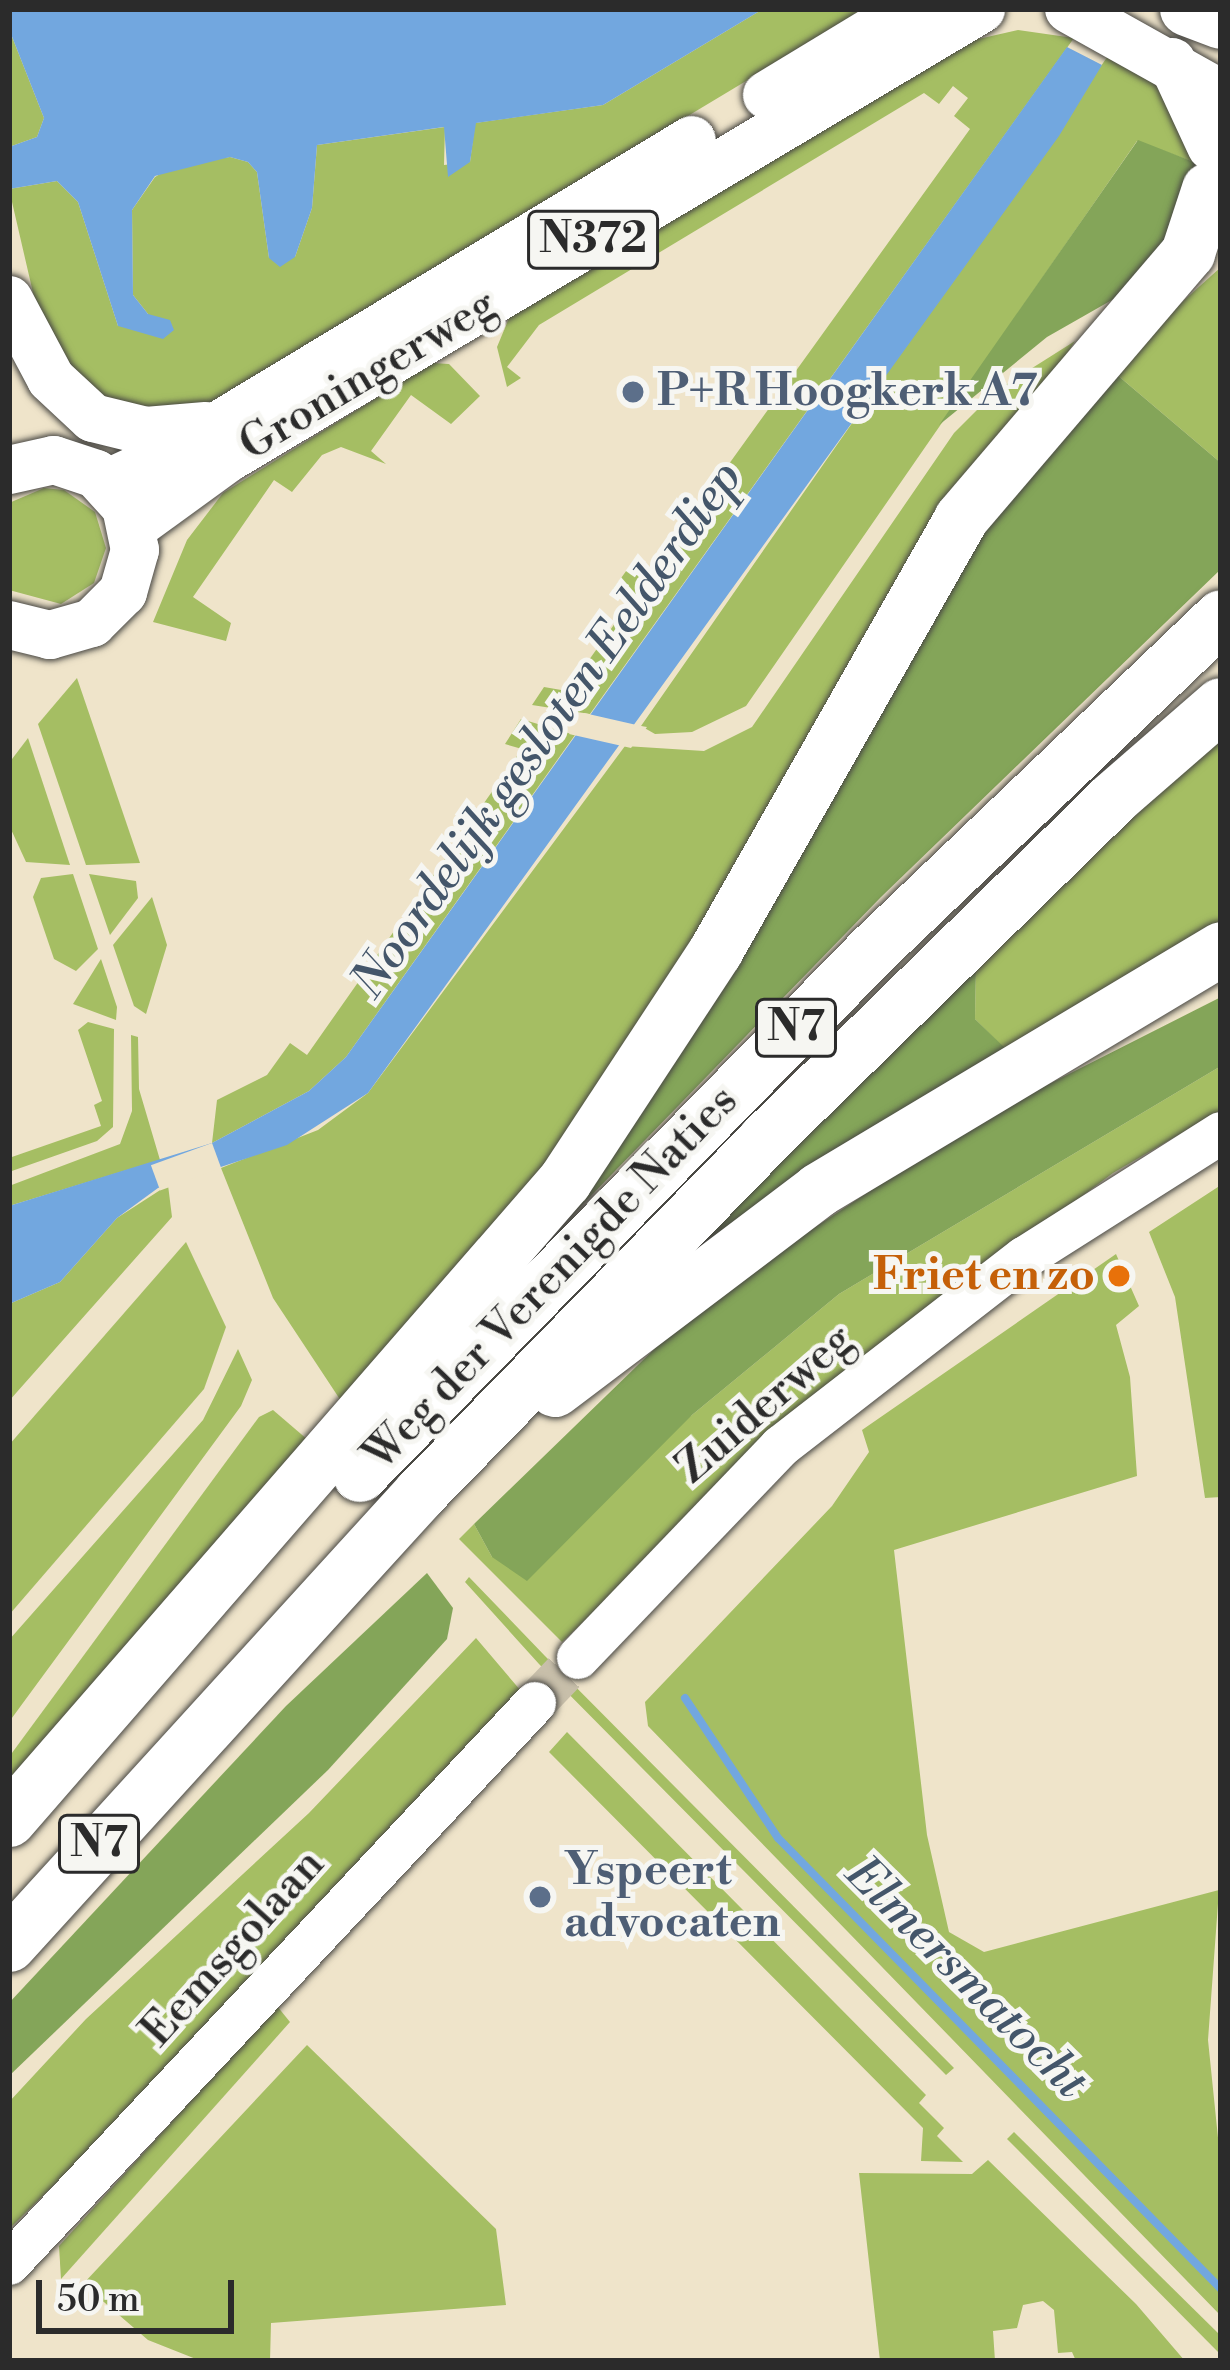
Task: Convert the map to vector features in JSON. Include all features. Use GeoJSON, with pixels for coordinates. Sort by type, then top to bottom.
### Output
{"type":"FeatureCollection","features":[{"type":"Feature","properties":{"kind":"highway"},"geometry":{"type":"LineString","coordinates":[[1187,9],[1221,22]]}},
{"type":"Feature","properties":{"kind":"highway","name":"N7"},"geometry":{"type":"LineString","coordinates":[[371,1437],[618,1106],[716,951],[961,519],[1194,244],[1214,151]]}},
{"type":"Feature","properties":{"kind":"highway","name":"N7"},"geometry":{"type":"LineString","coordinates":[[1133,318],[1221,251]]}},
{"type":"Feature","properties":{"kind":"highway","name":"Weg der Verenigde Naties"},"geometry":{"type":"LineString","coordinates":[[9,1862],[371,1437],[1221,617]]}},
{"type":"Feature","properties":{"kind":"highway","name":"Weg der Verenigde Naties"},"geometry":{"type":"LineString","coordinates":[[9,1945],[435,1478],[765,1140],[1113,799],[1221,705]]}},
{"type":"Feature","properties":{"kind":"highway","name":"N7"},"geometry":{"type":"LineString","coordinates":[[435,1478],[619,1347],[721,1258],[819,1190],[1221,949]]}},
{"type":"Feature","properties":{"kind":"highway","name":"N7"},"geometry":{"type":"LineString","coordinates":[[9,1820],[333,1479]]}},
{"type":"Feature","properties":{"kind":"main road","name":"Groningerweg"},"geometry":{"type":"LineString","coordinates":[[108,483],[172,454],[211,425],[909,9]]}},
{"type":"Feature","properties":{"kind":"main road","name":"Groningerweg"},"geometry":{"type":"LineString","coordinates":[[133,527],[229,458],[981,9]]}},
{"type":"Feature","properties":{"kind":"main road"},"geometry":{"type":"LineString","coordinates":[[1109,17],[1221,45]]}},
{"type":"Feature","properties":{"kind":"main road"},"geometry":{"type":"LineString","coordinates":[[1109,17],[1221,94]]}},
{"type":"Feature","properties":{"kind":"main road"},"geometry":{"type":"LineString","coordinates":[[1172,62],[1214,151]]}},
{"type":"Feature","properties":{"kind":"main road","name":"N372"},"geometry":{"type":"LineString","coordinates":[[9,300],[51,379],[93,418],[146,431],[211,425]]}},
{"type":"Feature","properties":{"kind":"main road"},"geometry":{"type":"LineString","coordinates":[[9,335],[21,458],[108,483],[133,527],[130,579],[104,614],[57,634],[9,625]]}},
{"type":"Feature","properties":{"kind":"street","name":"Zuiderweg"},"geometry":{"type":"LineString","coordinates":[[578,1658],[780,1447],[1024,1258],[1221,1133]]}},
{"type":"Feature","properties":{"kind":"street","name":"Eemsgolaan"},"geometry":{"type":"LineString","coordinates":[[9,2264],[535,1703]]}},
{"type":"Feature","properties":{"kind":"green space"},"geometry":{"type":"Polygon","coordinates":[[[763,9],[866,9],[183,419],[85,397],[37,310],[9,189],[57,181],[78,202],[118,326],[148,314],[133,295],[132,210],[155,177],[176,165],[230,157],[248,162],[257,172],[269,258],[295,257],[312,208],[317,145],[445,127],[444,165],[470,162],[475,123],[603,105],[763,9]]]}},
{"type":"Feature","properties":{"kind":"green space"},"geometry":{"type":"Polygon","coordinates":[[[9,29],[44,118],[37,137],[9,147],[9,29]]]}},
{"type":"Feature","properties":{"kind":"green space"},"geometry":{"type":"Polygon","coordinates":[[[1018,30],[1074,38],[590,714],[532,705],[544,687],[567,691],[630,602],[613,589],[632,563],[649,575],[970,129],[954,116],[968,98],[953,86],[939,104],[924,93],[539,325],[507,367],[521,378],[507,387],[497,347],[512,311],[965,42],[1018,30]]]}},
{"type":"Feature","properties":{"kind":"green space"},"geometry":{"type":"Polygon","coordinates":[[[1110,53],[1159,85],[1199,164],[1137,141],[746,706],[692,732],[655,734],[641,726],[1110,53]]]}},
{"type":"Feature","properties":{"kind":"green space"},"geometry":{"type":"Polygon","coordinates":[[[1138,140],[1199,164],[1196,208],[1140,284],[1047,337],[939,425],[1138,140]]]}},
{"type":"Feature","properties":{"kind":"green space"},"geometry":{"type":"Polygon","coordinates":[[[1221,267],[1221,463],[1109,368],[1221,267]]]}},
{"type":"Feature","properties":{"kind":"green space"},"geometry":{"type":"Polygon","coordinates":[[[1075,341],[558,1153],[345,1407],[273,1298],[221,1168],[318,1130],[368,1093],[625,746],[704,751],[752,727],[954,433],[996,391],[1075,341]]]}},
{"type":"Feature","properties":{"kind":"green space"},"geometry":{"type":"Polygon","coordinates":[[[433,363],[449,364],[480,396],[451,424],[411,395],[371,451],[386,464],[341,447],[322,455],[292,492],[274,480],[193,597],[231,623],[226,641],[153,622],[187,540],[223,493],[433,363]]]}},
{"type":"Feature","properties":{"kind":"green space"},"geometry":{"type":"Polygon","coordinates":[[[1109,368],[1221,463],[1221,569],[881,897],[517,1272],[926,603],[1109,368]]]}},
{"type":"Feature","properties":{"kind":"green space"},"geometry":{"type":"Polygon","coordinates":[[[44,488],[64,490],[95,512],[106,548],[94,583],[61,604],[9,590],[9,503],[44,488]]]}},
{"type":"Feature","properties":{"kind":"green space"},"geometry":{"type":"Polygon","coordinates":[[[77,678],[140,863],[86,865],[38,724],[77,678]]]}},
{"type":"Feature","properties":{"kind":"green space"},"geometry":{"type":"Polygon","coordinates":[[[521,719],[575,735],[346,1057],[309,1091],[212,1143],[217,1100],[267,1075],[290,1043],[307,1055],[522,749],[505,744],[521,719]]]}},
{"type":"Feature","properties":{"kind":"green space"},"geometry":{"type":"Polygon","coordinates":[[[1221,733],[1221,921],[1197,943],[1005,1049],[975,1019],[976,969],[1221,733]]]}},
{"type":"Feature","properties":{"kind":"green space"},"geometry":{"type":"Polygon","coordinates":[[[28,738],[70,865],[26,862],[9,825],[9,763],[28,738]]]}},
{"type":"Feature","properties":{"kind":"green space"},"geometry":{"type":"Polygon","coordinates":[[[73,874],[98,949],[76,971],[54,959],[33,897],[41,878],[73,874]]]}},
{"type":"Feature","properties":{"kind":"green space"},"geometry":{"type":"Polygon","coordinates":[[[89,874],[136,881],[138,898],[110,935],[89,874]]]}},
{"type":"Feature","properties":{"kind":"green space"},"geometry":{"type":"Polygon","coordinates":[[[152,897],[167,945],[146,1014],[134,1006],[113,945],[152,897]]]}},
{"type":"Feature","properties":{"kind":"green space"},"geometry":{"type":"Polygon","coordinates":[[[101,959],[117,1007],[116,1020],[73,1004],[101,959]]]}},
{"type":"Feature","properties":{"kind":"green space"},"geometry":{"type":"Polygon","coordinates":[[[976,969],[975,1019],[1005,1048],[662,1280],[976,969]]]}},
{"type":"Feature","properties":{"kind":"green space"},"geometry":{"type":"Polygon","coordinates":[[[1221,997],[1221,1066],[839,1294],[692,1415],[527,1581],[492,1557],[474,1524],[705,1300],[976,1121],[1221,997]]]}},
{"type":"Feature","properties":{"kind":"green space"},"geometry":{"type":"Polygon","coordinates":[[[88,1022],[114,1029],[113,1127],[97,1141],[9,1172],[9,1158],[101,1126],[94,1105],[102,1101],[78,1030],[88,1022]]]}},
{"type":"Feature","properties":{"kind":"green space"},"geometry":{"type":"Polygon","coordinates":[[[131,1035],[138,1037],[139,1089],[160,1160],[9,1206],[9,1186],[120,1144],[132,1111],[131,1035]]]}},
{"type":"Feature","properties":{"kind":"green space"},"geometry":{"type":"Polygon","coordinates":[[[1221,1066],[1221,1110],[1113,1173],[845,1373],[562,1642],[459,1539],[474,1524],[492,1557],[692,1415],[839,1294],[1221,1066]]]}},
{"type":"Feature","properties":{"kind":"green space"},"geometry":{"type":"Polygon","coordinates":[[[168,1185],[172,1217],[9,1401],[9,1304],[60,1282],[117,1218],[168,1185]]]}},
{"type":"Feature","properties":{"kind":"green space"},"geometry":{"type":"Polygon","coordinates":[[[1221,1185],[1221,1497],[1205,1498],[1175,1297],[1149,1232],[1221,1185]]]}},
{"type":"Feature","properties":{"kind":"green space"},"geometry":{"type":"Polygon","coordinates":[[[186,1242],[226,1327],[204,1389],[9,1615],[9,1445],[186,1242]]]}},
{"type":"Feature","properties":{"kind":"green space"},"geometry":{"type":"Polygon","coordinates":[[[1116,1254],[1139,1306],[1116,1325],[1130,1377],[1137,1476],[894,1550],[927,1835],[949,1932],[984,1952],[1219,1890],[1208,2040],[1221,2167],[1221,2316],[648,1726],[645,1702],[832,1506],[869,1452],[862,1430],[1116,1254]]]}},
{"type":"Feature","properties":{"kind":"green space"},"geometry":{"type":"Polygon","coordinates":[[[238,1349],[252,1380],[241,1406],[9,1722],[9,1640],[203,1420],[238,1349]]]}},
{"type":"Feature","properties":{"kind":"green space"},"geometry":{"type":"Polygon","coordinates":[[[273,1410],[308,1440],[9,1787],[9,1757],[259,1417],[273,1410]]]}},
{"type":"Feature","properties":{"kind":"green space"},"geometry":{"type":"Polygon","coordinates":[[[427,1573],[453,1608],[447,1639],[328,1770],[9,2076],[9,2003],[286,1706],[427,1573]]]}},
{"type":"Feature","properties":{"kind":"green space"},"geometry":{"type":"Polygon","coordinates":[[[469,1577],[954,2068],[946,2075],[539,1664],[465,1582],[469,1577]]]}},
{"type":"Feature","properties":{"kind":"green space"},"geometry":{"type":"Polygon","coordinates":[[[476,1638],[521,1691],[160,2081],[9,2229],[9,2102],[86,2019],[309,1813],[476,1638]]]}},
{"type":"Feature","properties":{"kind":"green space"},"geometry":{"type":"Polygon","coordinates":[[[567,1732],[926,2095],[919,2103],[944,2128],[937,2136],[963,2162],[921,2161],[923,2128],[549,1752],[567,1732]]]}},
{"type":"Feature","properties":{"kind":"green space"},"geometry":{"type":"Polygon","coordinates":[[[277,2006],[290,2022],[61,2279],[59,2246],[277,2006]]]}},
{"type":"Feature","properties":{"kind":"green space"},"geometry":{"type":"Polygon","coordinates":[[[307,2045],[496,2229],[506,2305],[271,2323],[270,2361],[201,2361],[148,2340],[83,2284],[307,2045]]]}},
{"type":"Feature","properties":{"kind":"green space"},"geometry":{"type":"Polygon","coordinates":[[[1014,2132],[1221,2336],[1221,2355],[1007,2139],[1014,2132]]]}},
{"type":"Feature","properties":{"kind":"green space"},"geometry":{"type":"Polygon","coordinates":[[[988,2160],[1136,2304],[1185,2361],[1076,2361],[1072,2352],[1058,2353],[1054,2310],[1043,2301],[1023,2305],[1017,2328],[993,2331],[995,2361],[880,2361],[859,2173],[972,2174],[988,2160]]]}},
{"type":"Feature","properties":{"kind":"water"},"geometry":{"type":"Polygon","coordinates":[[[9,9],[763,9],[603,105],[476,123],[470,162],[448,177],[444,127],[317,145],[312,208],[295,257],[280,267],[269,258],[257,172],[248,162],[230,157],[155,176],[132,210],[133,295],[148,314],[170,320],[174,330],[163,339],[118,326],[78,202],[57,181],[9,189],[9,147],[37,137],[44,118],[9,29],[9,9]]]}},
{"type":"Feature","properties":{"kind":"water"},"geometry":{"type":"Polygon","coordinates":[[[1067,47],[1102,65],[1059,136],[368,1093],[287,1145],[158,1188],[117,1218],[60,1282],[9,1304],[9,1206],[212,1143],[309,1091],[346,1057],[1067,47]]]}},
{"type":"Feature","properties":{"kind":"pier"},"geometry":{"type":"Polygon","coordinates":[[[584,713],[647,727],[631,748],[569,734],[584,713]]]}},
{"type":"Feature","properties":{"kind":"pier"},"geometry":{"type":"Polygon","coordinates":[[[212,1143],[221,1168],[160,1191],[151,1165],[212,1143]]]}},
{"type":"Feature","properties":{"kind":"waterway","name":"Elmersmatocht"},"geometry":{"type":"LineString","coordinates":[[685,1698],[778,1838],[1221,2289]]}},
{"type":"Feature","properties":{"kind":"tunnel"},"geometry":{"type":"LineString","coordinates":[[535,1703],[578,1658]]}},
{"type":"Feature","properties":{"kind":"place","name":"P+R Hoogkerk A7"},"geometry":{"type":"Point","coordinates":[633,392]}},
{"type":"Feature","properties":{"kind":"place","name":"Friet en zo"},"geometry":{"type":"Point","coordinates":[1119,1276]}},
{"type":"Feature","properties":{"kind":"place","name":"Yspeert advocaten"},"geometry":{"type":"Point","coordinates":[540,1897]}},
{"type":"Feature","properties":{"kind":"water label","name":"Noordelijk gesloten Eelderdiep"},"geometry":{"type":"Point","coordinates":[548,730]}}]}
